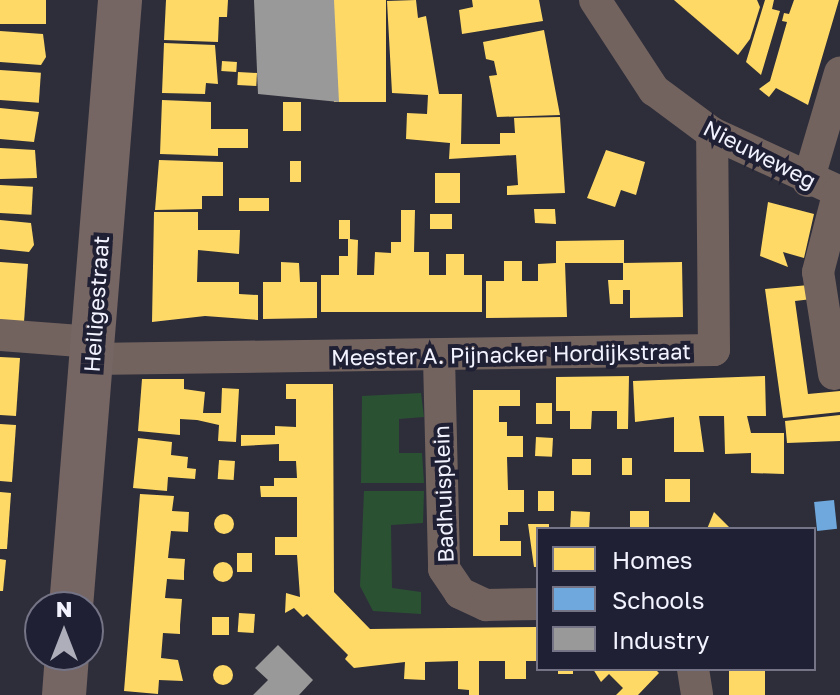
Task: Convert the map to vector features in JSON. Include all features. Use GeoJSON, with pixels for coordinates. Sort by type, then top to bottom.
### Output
{"type":"FeatureCollection","features":[{"type":"Feature","properties":{"kind":"street","name":"Heiligestraat"},"geometry":{"type":"LineString","coordinates":[[72,591],[120,0]]}},
{"type":"Feature","properties":{"kind":"street","name":"Nieuweweg"},"geometry":{"type":"LineString","coordinates":[[595,0],[654,90],[712,133],[808,181],[839,192],[818,272],[834,374]]}},
{"type":"Feature","properties":{"kind":"street"},"geometry":{"type":"LineString","coordinates":[[808,181],[840,73]]}},
{"type":"Feature","properties":{"kind":"street","name":"Meester A. Pijnacker Hordijkstraat"},"geometry":{"type":"LineString","coordinates":[[0,335],[92,351],[439,358],[714,350],[712,133]]}},
{"type":"Feature","properties":{"kind":"street","name":"Badhuisplein"},"geometry":{"type":"LineString","coordinates":[[439,358],[444,569],[460,593],[486,605],[536,604]]}},
{"type":"Feature","properties":{"kind":"street"},"geometry":{"type":"LineString","coordinates":[[64,695],[66,671]]}},
{"type":"Feature","properties":{"kind":"street"},"geometry":{"type":"LineString","coordinates":[[693,671],[697,695]]}},
{"type":"Feature","properties":{"kind":"green space"},"geometry":{"type":"Polygon","coordinates":[[[421,393],[424,417],[399,419],[399,453],[422,453],[424,483],[361,483],[362,396],[421,393]]]}},
{"type":"Feature","properties":{"kind":"green space"},"geometry":{"type":"Polygon","coordinates":[[[364,491],[424,491],[423,523],[391,525],[392,588],[421,592],[421,614],[373,611],[360,586],[364,491]]]}},
{"type":"Feature","properties":{"kind":"building: Homes"},"geometry":{"type":"Polygon","coordinates":[[[0,0],[46,0],[46,24],[0,24],[0,0]]]}},
{"type":"Feature","properties":{"kind":"building: Homes"},"geometry":{"type":"Polygon","coordinates":[[[166,0],[228,0],[227,17],[219,17],[218,42],[164,40],[166,0]]]}},
{"type":"Feature","properties":{"kind":"building: Homes"},"geometry":{"type":"Polygon","coordinates":[[[334,0],[386,0],[386,102],[334,102],[334,0]]]}},
{"type":"Feature","properties":{"kind":"building: Homes"},"geometry":{"type":"Polygon","coordinates":[[[416,0],[418,18],[426,16],[439,94],[462,94],[461,144],[500,144],[500,133],[515,133],[514,118],[560,117],[565,193],[507,195],[507,186],[518,185],[516,155],[449,159],[450,143],[406,139],[407,113],[427,114],[428,95],[392,93],[387,1],[416,0]]]}},
{"type":"Feature","properties":{"kind":"building: Homes"},"geometry":{"type":"Polygon","coordinates":[[[472,0],[539,0],[543,21],[462,34],[459,10],[473,7],[472,0]]]}},
{"type":"Feature","properties":{"kind":"building: Homes"},"geometry":{"type":"Polygon","coordinates":[[[674,0],[757,0],[760,7],[750,39],[738,55],[674,0]]]}},
{"type":"Feature","properties":{"kind":"building: Homes"},"geometry":{"type":"Polygon","coordinates":[[[765,0],[774,0],[772,9],[780,11],[761,75],[746,62],[765,0]]]}},
{"type":"Feature","properties":{"kind":"building: Homes"},"geometry":{"type":"Polygon","coordinates":[[[794,0],[839,0],[808,105],[776,88],[769,97],[759,89],[770,81],[787,22],[782,21],[784,13],[789,14],[794,0]]]}},
{"type":"Feature","properties":{"kind":"building: Homes"},"geometry":{"type":"Polygon","coordinates":[[[544,30],[560,115],[497,117],[489,76],[497,75],[494,61],[486,59],[483,42],[544,30]]]}},
{"type":"Feature","properties":{"kind":"building: Homes"},"geometry":{"type":"Polygon","coordinates":[[[0,31],[43,34],[46,57],[41,65],[0,62],[0,31]]]}},
{"type":"Feature","properties":{"kind":"building: Homes"},"geometry":{"type":"Polygon","coordinates":[[[164,43],[215,45],[218,84],[206,83],[205,94],[162,93],[164,43]]]}},
{"type":"Feature","properties":{"kind":"building: Homes"},"geometry":{"type":"Polygon","coordinates":[[[222,61],[237,62],[236,72],[221,71],[222,61]]]}},
{"type":"Feature","properties":{"kind":"building: Homes"},"geometry":{"type":"Polygon","coordinates":[[[0,70],[41,73],[39,103],[0,100],[0,70]]]}},
{"type":"Feature","properties":{"kind":"building: Homes"},"geometry":{"type":"Polygon","coordinates":[[[238,72],[257,73],[256,86],[237,85],[238,72]]]}},
{"type":"Feature","properties":{"kind":"building: Homes"},"geometry":{"type":"Polygon","coordinates":[[[162,100],[211,102],[211,129],[248,129],[248,148],[218,148],[218,156],[160,154],[162,100]]]}},
{"type":"Feature","properties":{"kind":"building: Homes"},"geometry":{"type":"Polygon","coordinates":[[[283,102],[301,102],[301,131],[283,131],[283,102]]]}},
{"type":"Feature","properties":{"kind":"building: Homes"},"geometry":{"type":"Polygon","coordinates":[[[0,108],[39,112],[34,142],[0,139],[0,108]]]}},
{"type":"Feature","properties":{"kind":"building: Homes"},"geometry":{"type":"Polygon","coordinates":[[[0,148],[35,150],[37,178],[0,179],[0,148]]]}},
{"type":"Feature","properties":{"kind":"building: Homes"},"geometry":{"type":"Polygon","coordinates":[[[606,150],[645,162],[636,195],[621,190],[615,207],[587,198],[606,150]]]}},
{"type":"Feature","properties":{"kind":"building: Homes"},"geometry":{"type":"Polygon","coordinates":[[[159,160],[223,162],[223,196],[202,196],[202,209],[155,210],[159,160]]]}},
{"type":"Feature","properties":{"kind":"building: Homes"},"geometry":{"type":"Polygon","coordinates":[[[290,161],[301,161],[301,182],[290,182],[290,161]]]}},
{"type":"Feature","properties":{"kind":"building: Homes"},"geometry":{"type":"Polygon","coordinates":[[[435,173],[460,173],[460,203],[435,203],[435,173]]]}},
{"type":"Feature","properties":{"kind":"building: Homes"},"geometry":{"type":"Polygon","coordinates":[[[0,185],[33,187],[31,215],[0,213],[0,185]]]}},
{"type":"Feature","properties":{"kind":"building: Homes"},"geometry":{"type":"Polygon","coordinates":[[[239,198],[269,198],[269,211],[239,211],[239,198]]]}},
{"type":"Feature","properties":{"kind":"building: Homes"},"geometry":{"type":"Polygon","coordinates":[[[768,202],[814,214],[804,258],[783,252],[788,267],[760,256],[768,202]]]}},
{"type":"Feature","properties":{"kind":"building: Homes"},"geometry":{"type":"Polygon","coordinates":[[[534,209],[555,209],[556,224],[535,223],[534,209]]]}},
{"type":"Feature","properties":{"kind":"building: Homes"},"geometry":{"type":"Polygon","coordinates":[[[401,210],[415,210],[414,252],[429,252],[429,275],[446,275],[446,254],[464,254],[464,275],[482,275],[482,312],[321,312],[321,275],[339,275],[339,256],[348,256],[348,239],[339,239],[339,220],[350,220],[350,239],[358,240],[357,275],[374,275],[375,252],[391,253],[391,242],[401,242],[401,210]]]}},
{"type":"Feature","properties":{"kind":"building: Homes"},"geometry":{"type":"Polygon","coordinates":[[[154,212],[198,212],[198,230],[240,230],[239,254],[198,250],[197,282],[239,282],[239,294],[258,295],[258,320],[205,316],[152,322],[154,212]]]}},
{"type":"Feature","properties":{"kind":"building: Homes"},"geometry":{"type":"Polygon","coordinates":[[[430,214],[452,214],[452,229],[430,229],[430,214]]]}},
{"type":"Feature","properties":{"kind":"building: Homes"},"geometry":{"type":"Polygon","coordinates":[[[0,220],[31,223],[34,245],[29,252],[0,249],[0,220]]]}},
{"type":"Feature","properties":{"kind":"building: Homes"},"geometry":{"type":"Polygon","coordinates":[[[624,240],[624,263],[565,263],[567,317],[486,318],[486,281],[504,281],[504,261],[522,261],[522,281],[538,281],[538,264],[556,263],[556,241],[624,240]]]}},
{"type":"Feature","properties":{"kind":"building: Homes"},"geometry":{"type":"Polygon","coordinates":[[[0,262],[28,264],[24,322],[0,320],[0,262]]]}},
{"type":"Feature","properties":{"kind":"building: Homes"},"geometry":{"type":"Polygon","coordinates":[[[281,262],[299,263],[300,282],[317,282],[317,318],[263,319],[263,282],[281,282],[281,262]]]}},
{"type":"Feature","properties":{"kind":"building: Homes"},"geometry":{"type":"Polygon","coordinates":[[[682,262],[683,317],[630,318],[630,290],[623,290],[623,304],[610,304],[608,280],[623,280],[623,263],[682,262]]]}},
{"type":"Feature","properties":{"kind":"building: Homes"},"geometry":{"type":"Polygon","coordinates":[[[809,285],[812,299],[795,301],[808,394],[840,391],[840,412],[783,418],[765,289],[809,285]]]}},
{"type":"Feature","properties":{"kind":"building: Homes"},"geometry":{"type":"Polygon","coordinates":[[[0,357],[20,358],[16,416],[0,415],[0,357]]]}},
{"type":"Feature","properties":{"kind":"building: Homes"},"geometry":{"type":"Polygon","coordinates":[[[629,376],[628,429],[617,429],[617,411],[592,411],[591,429],[570,429],[570,411],[556,411],[556,377],[629,376]]]}},
{"type":"Feature","properties":{"kind":"building: Homes"},"geometry":{"type":"Polygon","coordinates":[[[765,376],[766,416],[747,416],[751,433],[784,433],[784,474],[751,473],[751,453],[725,454],[724,416],[699,416],[704,452],[674,452],[674,417],[635,422],[633,381],[765,376]]]}},
{"type":"Feature","properties":{"kind":"building: Homes"},"geometry":{"type":"Polygon","coordinates":[[[142,379],[184,379],[184,389],[205,392],[203,413],[221,413],[222,388],[239,389],[236,442],[218,441],[219,425],[197,420],[180,419],[180,435],[138,431],[142,379]]]}},
{"type":"Feature","properties":{"kind":"building: Homes"},"geometry":{"type":"Polygon","coordinates":[[[286,384],[333,384],[334,592],[370,629],[536,627],[536,661],[526,661],[526,679],[505,679],[505,661],[479,661],[479,695],[469,695],[469,690],[458,689],[458,661],[425,662],[425,680],[404,679],[405,662],[354,668],[345,659],[348,655],[307,614],[303,617],[294,608],[285,613],[286,593],[300,597],[297,555],[275,555],[275,537],[297,537],[297,497],[261,497],[260,486],[274,486],[274,478],[297,478],[296,461],[279,461],[279,444],[241,446],[241,435],[275,435],[275,426],[296,427],[296,399],[286,399],[286,384]]]}},
{"type":"Feature","properties":{"kind":"building: Homes"},"geometry":{"type":"Polygon","coordinates":[[[473,390],[520,390],[520,406],[499,406],[499,422],[507,422],[507,436],[523,436],[523,457],[507,457],[508,490],[524,490],[524,512],[508,512],[508,525],[500,525],[500,541],[521,541],[521,556],[473,556],[473,390]]]}},
{"type":"Feature","properties":{"kind":"building: Homes"},"geometry":{"type":"Polygon","coordinates":[[[536,403],[552,403],[552,424],[536,424],[536,403]]]}},
{"type":"Feature","properties":{"kind":"building: Homes"},"geometry":{"type":"Polygon","coordinates":[[[840,415],[840,441],[787,443],[785,421],[840,415]]]}},
{"type":"Feature","properties":{"kind":"building: Homes"},"geometry":{"type":"Polygon","coordinates":[[[0,424],[16,425],[12,482],[0,481],[0,424]]]}},
{"type":"Feature","properties":{"kind":"building: Homes"},"geometry":{"type":"Polygon","coordinates":[[[536,437],[553,438],[552,457],[535,456],[536,437]]]}},
{"type":"Feature","properties":{"kind":"building: Homes"},"geometry":{"type":"Polygon","coordinates":[[[138,438],[172,442],[171,455],[188,457],[187,468],[196,469],[195,479],[168,477],[167,491],[133,488],[138,438]]]}},
{"type":"Feature","properties":{"kind":"building: Homes"},"geometry":{"type":"Polygon","coordinates":[[[622,458],[632,458],[632,475],[622,475],[622,458]]]}},
{"type":"Feature","properties":{"kind":"building: Homes"},"geometry":{"type":"Polygon","coordinates":[[[572,459],[591,459],[591,475],[572,475],[572,459]]]}},
{"type":"Feature","properties":{"kind":"building: Homes"},"geometry":{"type":"Polygon","coordinates":[[[219,460],[235,461],[234,480],[218,479],[219,460]]]}},
{"type":"Feature","properties":{"kind":"building: Homes"},"geometry":{"type":"Polygon","coordinates":[[[665,479],[690,479],[690,502],[665,502],[665,479]]]}},
{"type":"Feature","properties":{"kind":"building: Homes"},"geometry":{"type":"Polygon","coordinates":[[[538,491],[554,491],[554,511],[538,511],[538,491]]]}},
{"type":"Feature","properties":{"kind":"building: Homes"},"geometry":{"type":"Polygon","coordinates":[[[0,492],[11,493],[7,549],[0,549],[0,492]]]}},
{"type":"Feature","properties":{"kind":"building: Homes"},"geometry":{"type":"Polygon","coordinates":[[[140,494],[174,496],[172,511],[189,512],[188,532],[171,531],[168,558],[185,559],[184,580],[167,579],[165,598],[182,599],[180,634],[163,633],[161,658],[178,660],[183,681],[159,680],[158,694],[124,691],[140,494]]]}},
{"type":"Feature","properties":{"kind":"building: Homes"},"geometry":{"type":"Polygon","coordinates":[[[571,511],[590,512],[589,527],[570,527],[571,511]]]}},
{"type":"Feature","properties":{"kind":"building: Homes"},"geometry":{"type":"Polygon","coordinates":[[[630,511],[649,511],[649,527],[630,527],[630,511]]]}},
{"type":"Feature","properties":{"kind":"building: Homes"},"geometry":{"type":"Polygon","coordinates":[[[714,512],[729,527],[708,527],[714,512]]]}},
{"type":"Feature","properties":{"kind":"building: Homes"},"geometry":{"type":"Polygon","coordinates":[[[224,514],[231,517],[234,524],[231,531],[224,534],[217,531],[214,524],[217,517],[224,514]]]}},
{"type":"Feature","properties":{"kind":"building: Homes"},"geometry":{"type":"Polygon","coordinates":[[[528,524],[549,524],[549,527],[536,527],[534,567],[528,524]]]}},
{"type":"Feature","properties":{"kind":"building: Homes"},"geometry":{"type":"Polygon","coordinates":[[[237,553],[252,553],[252,572],[237,572],[237,553]]]}},
{"type":"Feature","properties":{"kind":"building: Homes"},"geometry":{"type":"Polygon","coordinates":[[[0,559],[6,560],[3,591],[0,591],[0,559]]]}},
{"type":"Feature","properties":{"kind":"building: Homes"},"geometry":{"type":"Polygon","coordinates":[[[223,562],[230,565],[233,572],[230,579],[223,582],[216,579],[213,572],[216,565],[223,562]]]}},
{"type":"Feature","properties":{"kind":"building: Homes"},"geometry":{"type":"Polygon","coordinates":[[[239,613],[255,614],[254,633],[238,632],[239,613]]]}},
{"type":"Feature","properties":{"kind":"building: Homes"},"geometry":{"type":"Polygon","coordinates":[[[212,617],[229,617],[229,635],[212,635],[212,617]]]}},
{"type":"Feature","properties":{"kind":"building: Homes"},"geometry":{"type":"Polygon","coordinates":[[[223,665],[230,668],[233,675],[230,682],[223,685],[216,682],[213,675],[216,668],[223,665]]]}},
{"type":"Feature","properties":{"kind":"building: Homes"},"geometry":{"type":"Polygon","coordinates":[[[558,671],[573,671],[573,674],[558,674],[558,671]]]}},
{"type":"Feature","properties":{"kind":"building: Homes"},"geometry":{"type":"Polygon","coordinates":[[[594,671],[659,673],[638,695],[616,695],[623,688],[609,674],[601,682],[594,671]]]}},
{"type":"Feature","properties":{"kind":"building: Homes"},"geometry":{"type":"Polygon","coordinates":[[[729,671],[765,671],[765,695],[729,695],[729,671]]]}},
{"type":"Feature","properties":{"kind":"building: Schools"},"geometry":{"type":"Polygon","coordinates":[[[834,500],[837,529],[817,531],[814,502],[834,500]]]}},
{"type":"Feature","properties":{"kind":"building: Industry"},"geometry":{"type":"Polygon","coordinates":[[[254,0],[334,0],[339,102],[258,94],[254,0]]]}},
{"type":"Feature","properties":{"kind":"building: Industry"},"geometry":{"type":"Polygon","coordinates":[[[278,645],[313,680],[299,695],[253,695],[268,680],[255,668],[278,645]]]}}]}
